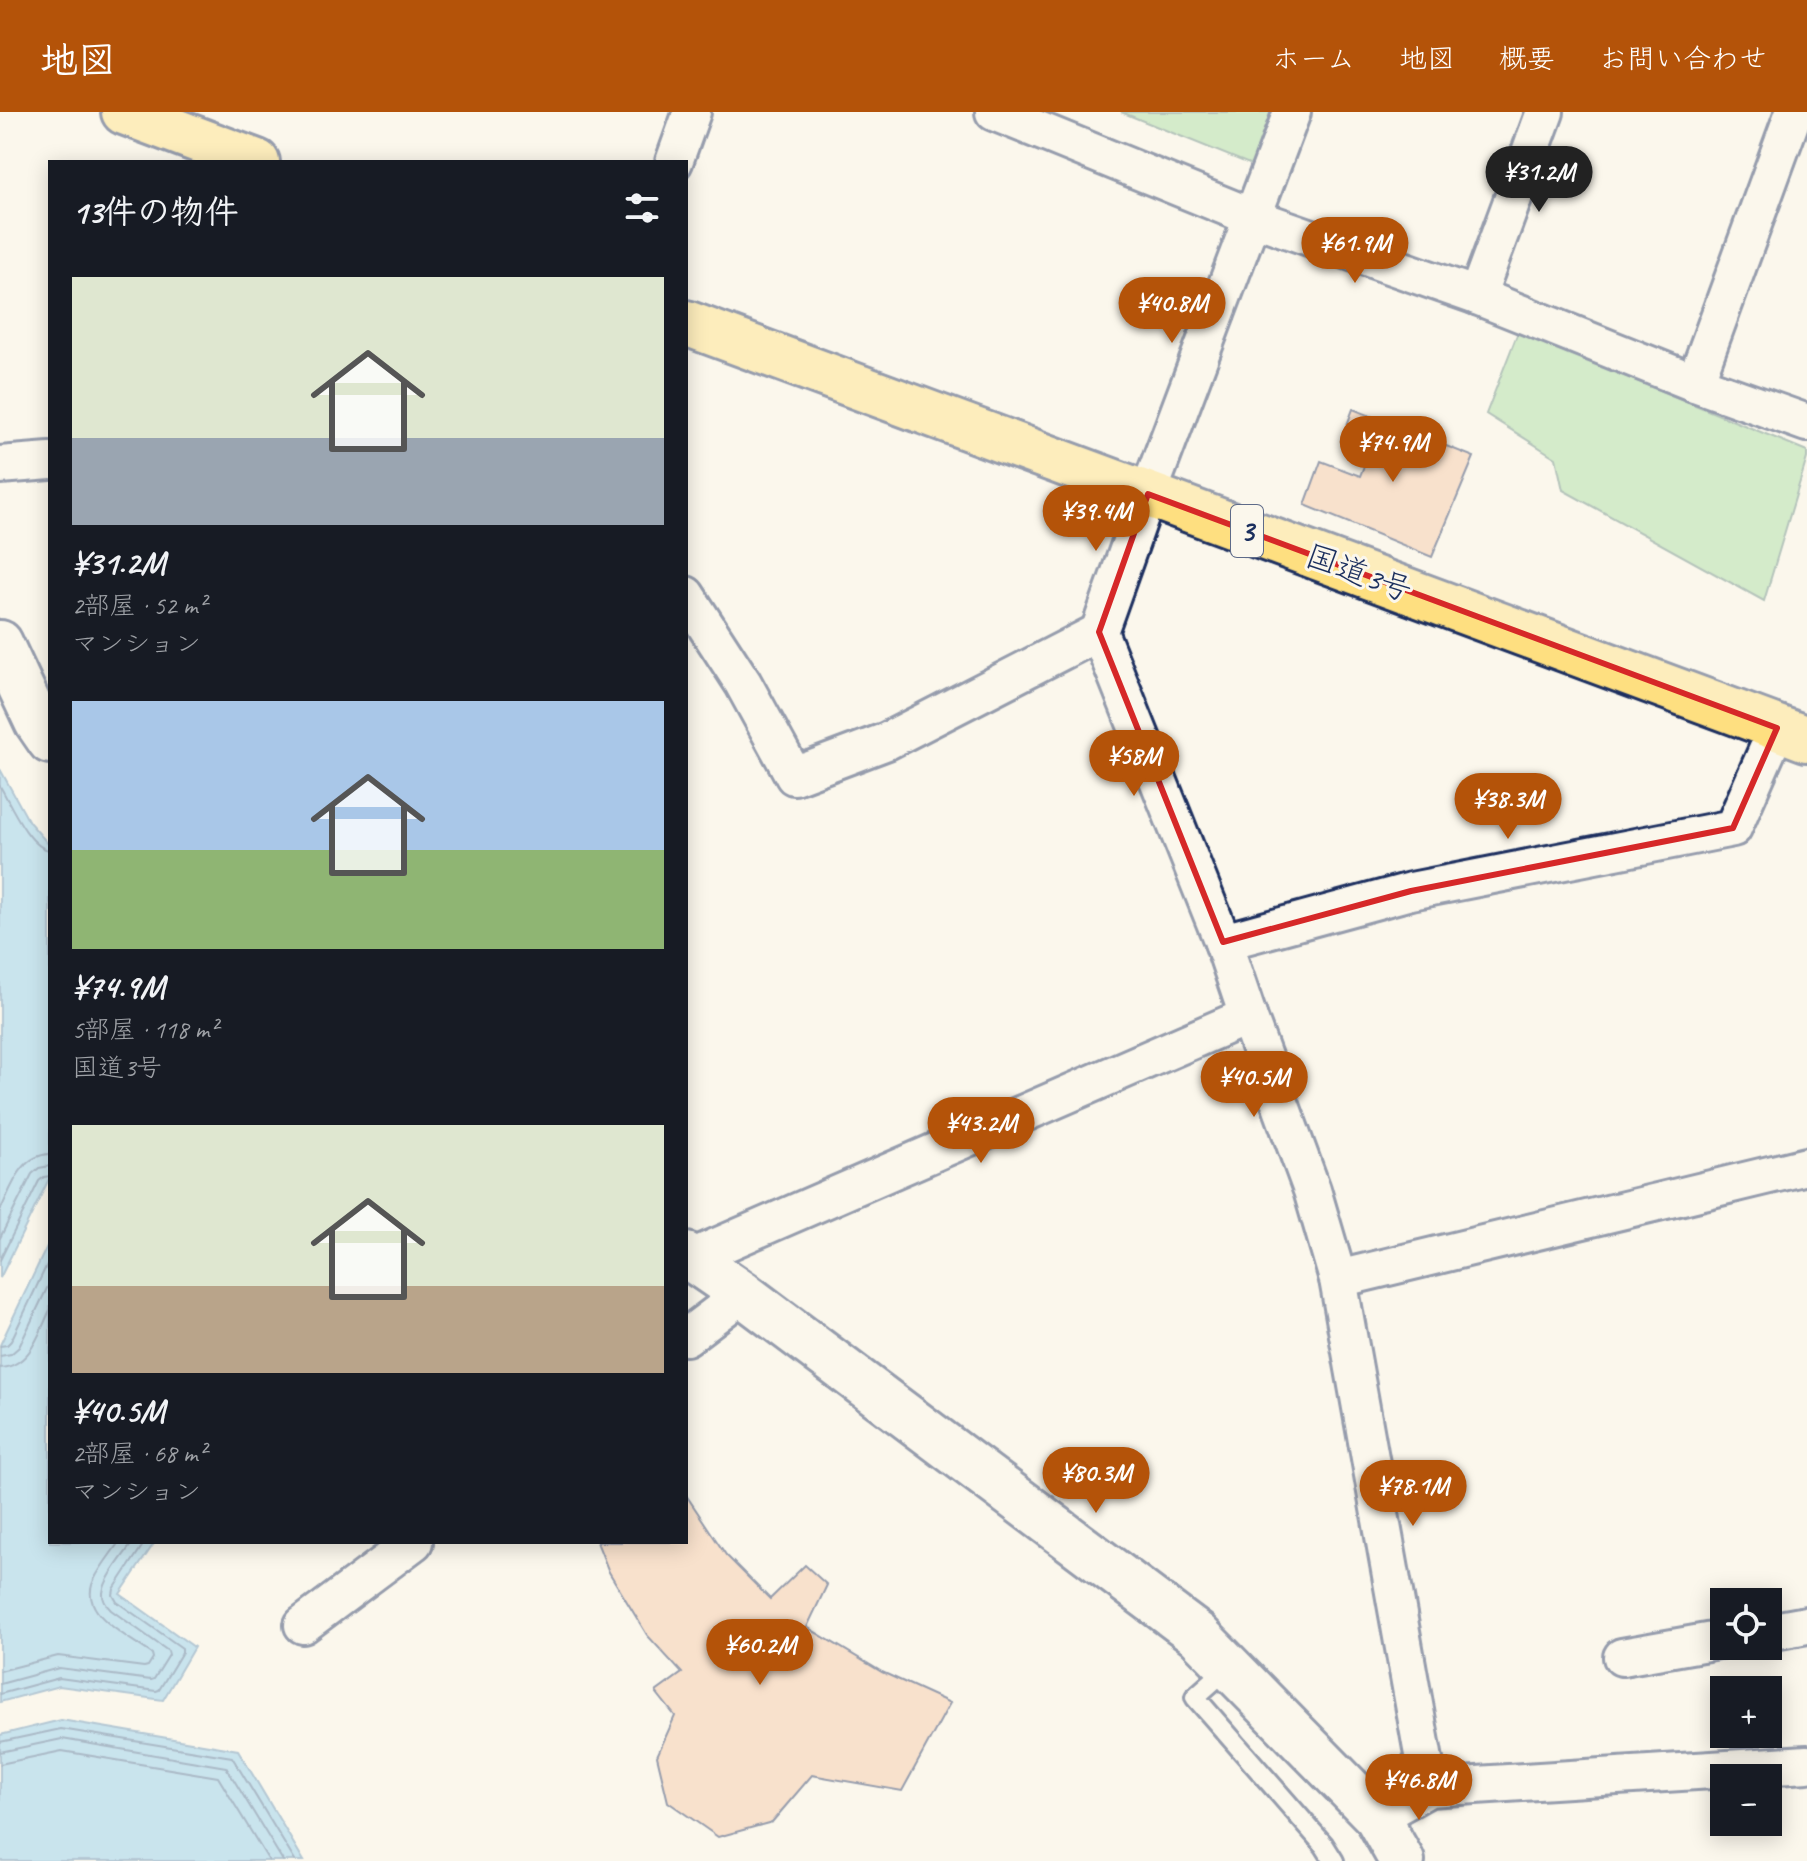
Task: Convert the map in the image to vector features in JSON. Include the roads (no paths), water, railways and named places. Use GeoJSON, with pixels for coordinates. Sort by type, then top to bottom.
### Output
{"type":"FeatureCollection","features":[{"type":"Feature","properties":{"kind":"highway"},"geometry":{"type":"LineString","coordinates":[[124,112],[252,160]]}},
{"type":"Feature","properties":{"kind":"highway","name":"国道3号"},"geometry":{"type":"LineString","coordinates":[[688,324],[1792,734]]}},
{"type":"Feature","properties":{"kind":"street"},"geometry":{"type":"LineString","coordinates":[[675,160],[692,112]]}},
{"type":"Feature","properties":{"kind":"street"},"geometry":{"type":"LineString","coordinates":[[1292,112],[1099,632],[1223,942],[1312,1190],[1338,1279],[1429,1788]]}},
{"type":"Feature","properties":{"kind":"street"},"geometry":{"type":"LineString","coordinates":[[1477,296],[1545,112]]}},
{"type":"Feature","properties":{"kind":"street"},"geometry":{"type":"LineString","coordinates":[[1695,383],[1794,112]]}},
{"type":"Feature","properties":{"kind":"street"},"geometry":{"type":"LineString","coordinates":[[1001,113],[1252,217],[1477,296],[1695,383],[1807,423]]}},
{"type":"Feature","properties":{"kind":"street"},"geometry":{"type":"LineString","coordinates":[[0,465],[48,461]]}},
{"type":"Feature","properties":{"kind":"street"},"geometry":{"type":"LineString","coordinates":[[688,598],[743,683],[794,776],[887,741],[1099,632]]}},
{"type":"Feature","properties":{"kind":"street"},"geometry":{"type":"LineString","coordinates":[[0,643],[37,722],[48,738]]}},
{"type":"Feature","properties":{"kind":"street"},"geometry":{"type":"LineString","coordinates":[[1223,942],[1411,891],[1733,828],[1792,734]]}},
{"type":"Feature","properties":{"kind":"street"},"geometry":{"type":"LineString","coordinates":[[689,1257],[1248,1016]]}},
{"type":"Feature","properties":{"kind":"street"},"geometry":{"type":"LineString","coordinates":[[1338,1279],[1807,1166]]}},
{"type":"Feature","properties":{"kind":"street"},"geometry":{"type":"LineString","coordinates":[[689,1257],[743,1294],[1197,1634],[1377,1817],[1402,1861]]}},
{"type":"Feature","properties":{"kind":"street"},"geometry":{"type":"LineString","coordinates":[[688,1335],[743,1294]]}},
{"type":"Feature","properties":{"kind":"street"},"geometry":{"type":"LineString","coordinates":[[303,1625],[411,1544]]}},
{"type":"Feature","properties":{"kind":"street"},"geometry":{"type":"LineString","coordinates":[[1782,1629],[1807,1625]]}},
{"type":"Feature","properties":{"kind":"street"},"geometry":{"type":"LineString","coordinates":[[1622,1657],[1710,1641]]}},
{"type":"Feature","properties":{"kind":"street"},"geometry":{"type":"LineString","coordinates":[[1377,1817],[1429,1788],[1807,1764]]}},
{"type":"Feature","properties":{"kind":"lane"},"geometry":{"type":"LineString","coordinates":[[1230,1666],[1195,1697],[1324,1845],[1334,1861]]}},
{"type":"Feature","properties":{"kind":"water"},"geometry":{"type":"Polygon","coordinates":[[[0,769],[29,822],[48,844],[48,1181],[0,1278],[0,769]]]}},
{"type":"Feature","properties":{"kind":"water"},"geometry":{"type":"Polygon","coordinates":[[[48,1244],[48,1544],[154,1544],[120,1594],[194,1647],[163,1700],[59,1686],[0,1702],[0,1345],[48,1244]]]}},
{"type":"Feature","properties":{"kind":"water"},"geometry":{"type":"Polygon","coordinates":[[[61,1720],[238,1750],[304,1861],[0,1861],[0,1735],[61,1720]]]}}]}
